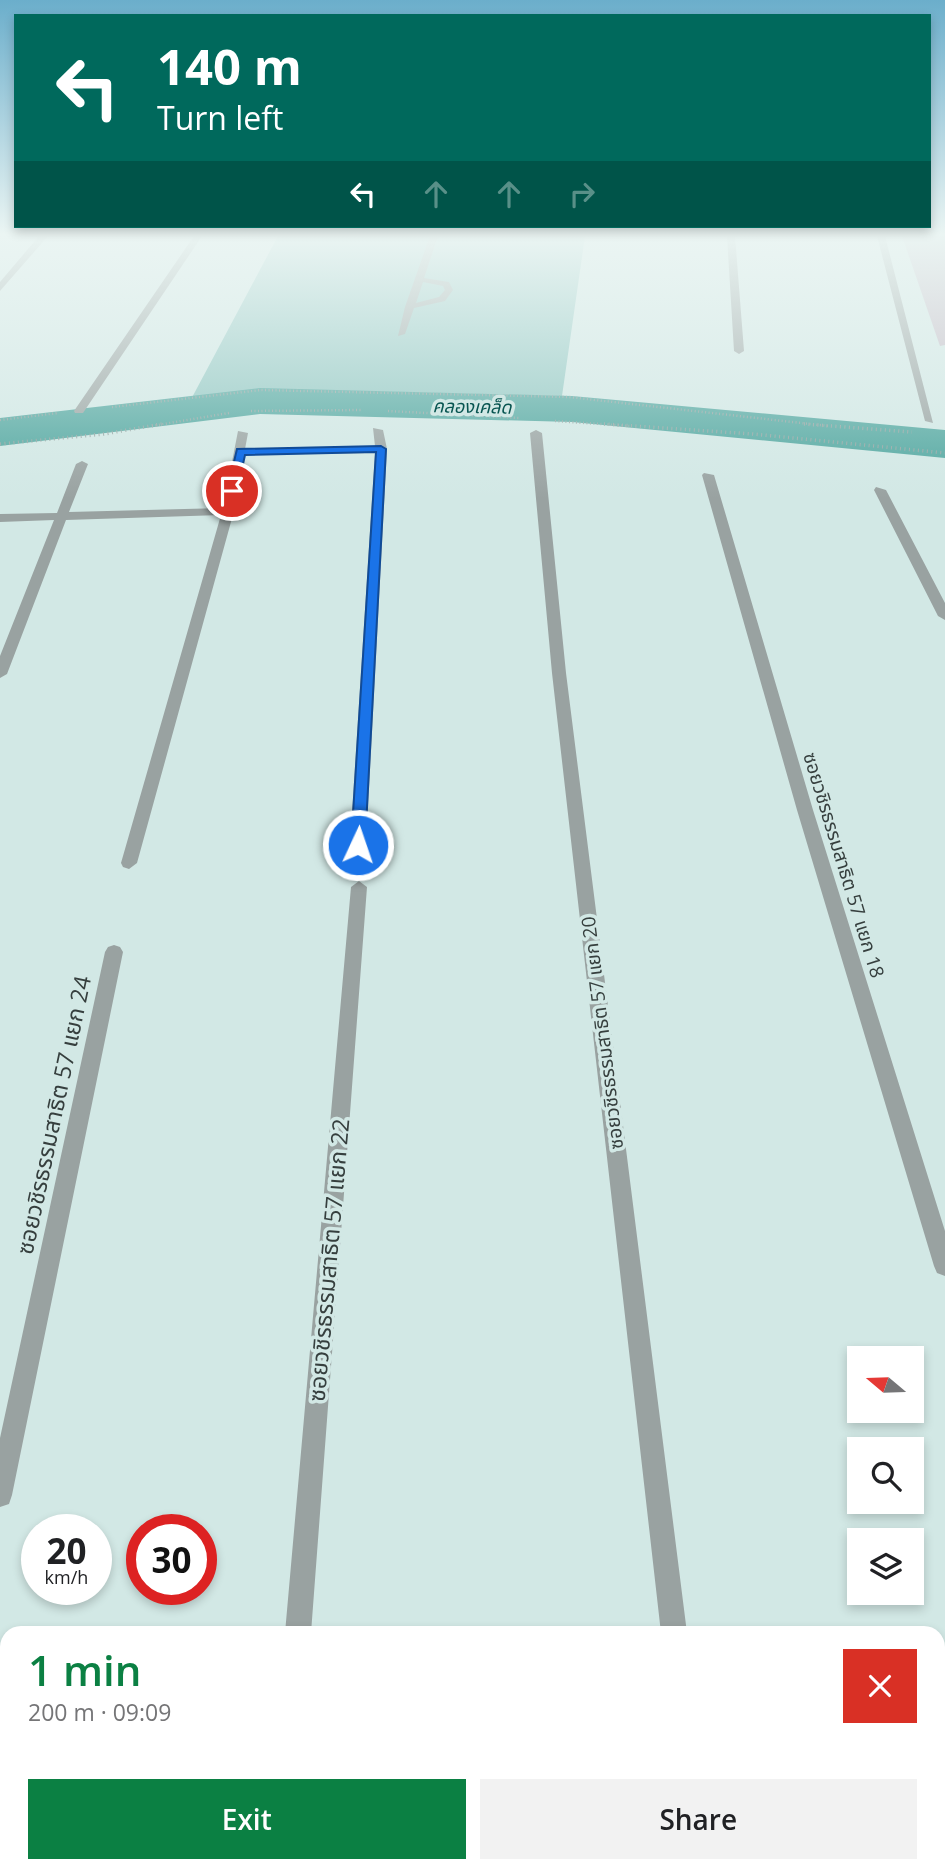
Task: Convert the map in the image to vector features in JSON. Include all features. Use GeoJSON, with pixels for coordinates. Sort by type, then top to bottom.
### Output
{"type":"FeatureCollection","features":[{"type":"Feature","properties":{"kind":"street"},"geometry":{"type":"LineString","coordinates":[[79,411],[139,323]]}},
{"type":"Feature","properties":{"kind":"street","name":"ซอยวชิรธรรมสาธิต 57 แยก 20"},"geometry":{"type":"LineString","coordinates":[[541,427],[560,687],[673,1626]]}},
{"type":"Feature","properties":{"kind":"street"},"geometry":{"type":"LineString","coordinates":[[358,845],[381,449],[377,430]]}},
{"type":"Feature","properties":{"kind":"street"},"geometry":{"type":"LineString","coordinates":[[129,863],[228,511],[241,452],[242,433]]}},
{"type":"Feature","properties":{"kind":"street"},"geometry":{"type":"LineString","coordinates":[[241,452],[381,449]]}},
{"type":"Feature","properties":{"kind":"street"},"geometry":{"type":"LineString","coordinates":[[0,674],[82,464]]}},
{"type":"Feature","properties":{"kind":"street","name":"ซอยวชิรธรรมสาธิต 57 แยก 18"},"geometry":{"type":"LineString","coordinates":[[708,475],[809,823],[945,1266]]}},
{"type":"Feature","properties":{"kind":"street"},"geometry":{"type":"LineString","coordinates":[[880,491],[945,616]]}},
{"type":"Feature","properties":{"kind":"street"},"geometry":{"type":"LineString","coordinates":[[0,518],[228,511]]}},
{"type":"Feature","properties":{"kind":"street","name":"ซอยวชิรธรรมสาธิต 57 แยก 22"},"geometry":{"type":"LineString","coordinates":[[299,1626],[359,887]]}},
{"type":"Feature","properties":{"kind":"street","name":"ซอยวชิรธรรมสาธิต 57 แยก 24"},"geometry":{"type":"LineString","coordinates":[[0,1495],[114,951]]}},
{"type":"Feature","properties":{"kind":"lane"},"geometry":{"type":"LineString","coordinates":[[401,334],[404,323]]}},
{"type":"Feature","properties":{"kind":"lane"},"geometry":{"type":"LineString","coordinates":[[737,323],[739,351]]}},
{"type":"Feature","properties":{"kind":"lane"},"geometry":{"type":"LineString","coordinates":[[904,323],[930,421]]}},
{"type":"Feature","properties":{"kind":"path"},"geometry":{"type":"LineString","coordinates":[[0,420],[261,390],[569,397],[773,422],[919,433]]}},
{"type":"Feature","properties":{"kind":"path"},"geometry":{"type":"LineString","coordinates":[[243,411],[373,410]]}},
{"type":"Feature","properties":{"kind":"path"},"geometry":{"type":"LineString","coordinates":[[386,411],[521,419]]}},
{"type":"Feature","properties":{"kind":"path"},"geometry":{"type":"LineString","coordinates":[[0,444],[104,434],[230,413]]}},
{"type":"Feature","properties":{"kind":"path"},"geometry":{"type":"LineString","coordinates":[[541,427],[754,434],[945,453]]}},
{"type":"Feature","properties":{"kind":"shaded area"},"geometry":{"type":"Polygon","coordinates":[[[231,323],[572,323],[562,396],[359,391],[329,399],[257,397],[188,405],[231,323]]]}},
{"type":"Feature","properties":{"kind":"building"},"geometry":{"type":"Polygon","coordinates":[[[932,323],[945,323],[945,345],[940,346],[932,323]]]}},
{"type":"Feature","properties":{"kind":"waterway","name":"คลองเคล็ด"},"geometry":{"type":"LineString","coordinates":[[0,432],[260,401],[572,409],[945,444]]}},
{"type":"Feature","properties":{"kind":"route"},"geometry":{"type":"LineString","coordinates":[[232,491],[241,452],[381,449],[358,845]]}}]}
